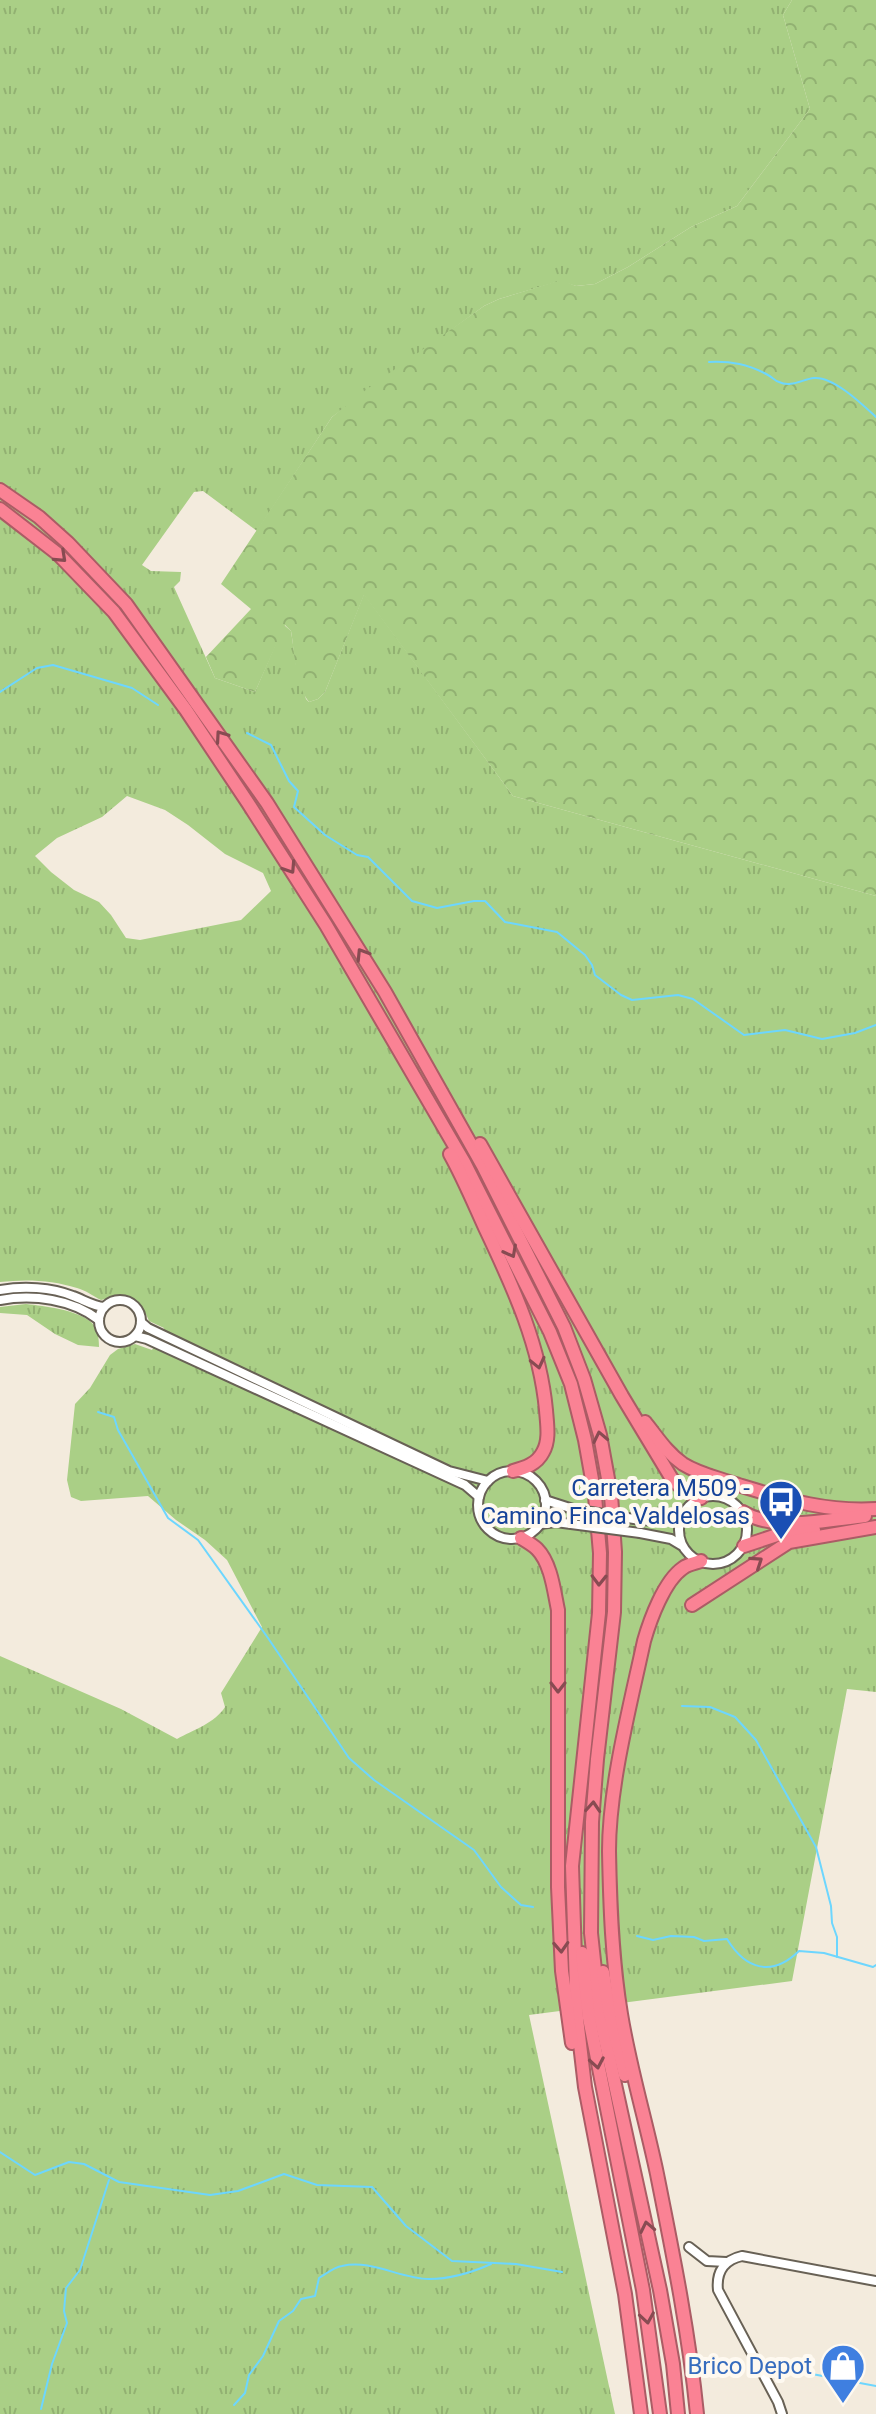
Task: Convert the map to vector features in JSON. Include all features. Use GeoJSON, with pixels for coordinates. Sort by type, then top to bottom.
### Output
{"type":"FeatureCollection","features":[{"type":"Feature","properties":{"kind":"highway"},"geometry":{"type":"LineString","coordinates":[[0,490],[39,517],[68,543],[126,604],[267,803],[385,992],[437,1068],[672,1479],[684,1490],[701,1498]]}},
{"type":"Feature","properties":{"kind":"highway"},"geometry":{"type":"LineString","coordinates":[[0,509],[58,554],[114,612],[186,710],[248,803],[326,925],[464,1162],[521,1271],[571,1384],[595,1496],[600,1553],[599,1613],[572,1866],[577,2018],[585,2087],[625,2294],[641,2414]]}},
{"type":"Feature","properties":{"kind":"highway"},"geometry":{"type":"LineString","coordinates":[[385,992],[483,1166],[564,1327],[584,1379],[600,1435],[611,1495],[615,1552],[614,1612],[597,1759],[591,1933],[600,2016],[660,2290],[678,2414]]}},
{"type":"Feature","properties":{"kind":"highway"},"geometry":{"type":"LineString","coordinates":[[377,1013],[392,1050],[454,1161],[530,1330],[544,1390],[547,1439],[539,1459],[513,1471]]}},
{"type":"Feature","properties":{"kind":"highway"},"geometry":{"type":"LineString","coordinates":[[622,1396],[671,1454],[703,1474],[801,1504],[876,1509]]}},
{"type":"Feature","properties":{"kind":"highway"},"geometry":{"type":"LineString","coordinates":[[743,1512],[773,1523],[876,1515]]}},
{"type":"Feature","properties":{"kind":"highway"},"geometry":{"type":"LineString","coordinates":[[744,1546],[780,1534],[876,1526]]}},
{"type":"Feature","properties":{"kind":"highway"},"geometry":{"type":"LineString","coordinates":[[692,1605],[789,1542],[876,1526]]}},
{"type":"Feature","properties":{"kind":"highway"},"geometry":{"type":"LineString","coordinates":[[521,1538],[543,1557],[558,1610],[557,1823],[562,1971],[580,2089],[599,2163]]}},
{"type":"Feature","properties":{"kind":"highway"},"geometry":{"type":"LineString","coordinates":[[697,2414],[681,2298],[620,2013],[611,1924],[609,1848],[619,1768],[649,1624],[661,1597],[677,1573],[686,1565],[701,1561]]}},
{"type":"Feature","properties":{"kind":"highway"},"geometry":{"type":"LineString","coordinates":[[578,1818],[581,1945],[589,2018],[643,2290],[660,2414]]}},
{"type":"Feature","properties":{"kind":"highway"},"geometry":{"type":"LineString","coordinates":[[591,1885],[615,2035],[662,2201]]}},
{"type":"Feature","properties":{"kind":"street"},"geometry":{"type":"LineString","coordinates":[[0,1290],[45,1289],[104,1307]]}},
{"type":"Feature","properties":{"kind":"street"},"geometry":{"type":"LineString","coordinates":[[0,1300],[43,1299],[69,1304],[99,1320]]}},
{"type":"Feature","properties":{"kind":"street"},"geometry":{"type":"LineString","coordinates":[[120,1300],[135,1307],[141,1322],[135,1336],[127,1341],[109,1339],[100,1328],[99,1320],[104,1307],[120,1300]]}},
{"type":"Feature","properties":{"kind":"street"},"geometry":{"type":"LineString","coordinates":[[141,1322],[162,1335],[449,1471],[488,1481]]}},
{"type":"Feature","properties":{"kind":"street"},"geometry":{"type":"LineString","coordinates":[[135,1336],[465,1485],[479,1497]]}},
{"type":"Feature","properties":{"kind":"street"},"geometry":{"type":"LineString","coordinates":[[513,1471],[538,1483],[546,1509],[535,1530],[521,1538],[510,1539],[489,1531],[479,1515],[479,1497],[488,1481],[496,1475],[513,1471]]}},
{"type":"Feature","properties":{"kind":"street"},"geometry":{"type":"LineString","coordinates":[[540,1524],[556,1522],[671,1539],[701,1561],[708,1564],[725,1563],[744,1546],[747,1523],[743,1512],[729,1499],[701,1498],[686,1508],[681,1516],[678,1527],[682,1546]]}},
{"type":"Feature","properties":{"kind":"street"},"geometry":{"type":"LineString","coordinates":[[545,1500],[573,1509],[640,1520],[658,1521],[681,1516]]}},
{"type":"Feature","properties":{"kind":"street"},"geometry":{"type":"LineString","coordinates":[[689,2247],[707,2261],[726,2262]]}},
{"type":"Feature","properties":{"kind":"street"},"geometry":{"type":"LineString","coordinates":[[782,2414],[718,2290],[720,2270],[726,2262],[742,2256],[876,2281]]}},
{"type":"Feature","properties":{"kind":"green space"},"geometry":{"type":"Polygon","coordinates":[[[0,0],[792,0],[783,15],[810,109],[737,206],[691,227],[595,284],[576,286],[560,281],[484,306],[332,417],[257,531],[203,491],[194,492],[142,565],[151,571],[181,572],[180,581],[174,587],[215,678],[255,692],[284,625],[291,631],[296,665],[306,699],[309,702],[318,699],[325,692],[364,594],[513,796],[876,896],[876,1692],[847,1689],[792,1981],[529,2015],[615,2414],[0,2414],[0,1656],[121,1709],[177,1739],[221,1713],[225,1707],[221,1693],[262,1627],[227,1560],[148,1496],[81,1501],[71,1497],[67,1480],[75,1404],[90,1388],[110,1355],[135,1344],[152,1350],[164,1328],[149,1321],[135,1301],[118,1296],[101,1300],[80,1289],[58,1283],[29,1280],[0,1282],[0,0]],[[127,796],[102,817],[57,838],[35,856],[74,890],[99,902],[126,938],[140,940],[241,920],[271,891],[263,873],[225,854],[165,810],[127,796]]]}},
{"type":"Feature","properties":{"kind":"green space"},"geometry":{"type":"Polygon","coordinates":[[[792,0],[876,0],[876,896],[513,796],[364,595],[325,692],[318,699],[309,702],[304,694],[298,677],[291,631],[285,625],[255,692],[215,678],[206,657],[251,609],[221,584],[332,417],[484,306],[561,280],[576,286],[595,284],[691,227],[737,206],[810,109],[783,15],[792,0]]]}},
{"type":"Feature","properties":{"kind":"green space"},"geometry":{"type":"Polygon","coordinates":[[[26,1304],[60,1309],[85,1318],[95,1327],[99,1347],[78,1345],[27,1315],[0,1313],[0,1307],[26,1304]]]}},
{"type":"Feature","properties":{"kind":"green space"},"geometry":{"type":"Polygon","coordinates":[[[511,1480],[530,1487],[537,1506],[530,1525],[511,1532],[492,1525],[485,1506],[492,1487],[511,1480]]]}},
{"type":"Feature","properties":{"kind":"green space"},"geometry":{"type":"Polygon","coordinates":[[[712,1504],[731,1511],[738,1530],[731,1549],[712,1556],[693,1549],[686,1530],[693,1511],[712,1504]]]}},
{"type":"Feature","properties":{"kind":"waterway"},"geometry":{"type":"LineString","coordinates":[[709,362],[746,366],[783,384],[814,378],[830,381],[876,417]]}},
{"type":"Feature","properties":{"kind":"waterway"},"geometry":{"type":"LineString","coordinates":[[0,692],[37,668],[53,665],[132,688],[158,705]]}},
{"type":"Feature","properties":{"kind":"waterway"},"geometry":{"type":"LineString","coordinates":[[247,733],[271,745],[289,781],[298,791],[294,807],[325,835],[357,855],[368,857],[412,901],[437,908],[485,901],[505,922],[557,932],[585,955],[595,975],[621,995],[632,1000],[678,995],[693,999],[744,1035],[785,1030],[822,1039],[855,1033],[876,1025]]}},
{"type":"Feature","properties":{"kind":"waterway"},"geometry":{"type":"LineString","coordinates":[[98,1412],[114,1417],[118,1430],[168,1518],[198,1540],[349,1758],[374,1780],[474,1850],[501,1887],[521,1905],[533,1907]]}},
{"type":"Feature","properties":{"kind":"waterway"},"geometry":{"type":"LineString","coordinates":[[682,1706],[710,1707],[735,1717],[756,1740],[816,1847],[837,1937],[837,1957]]}},
{"type":"Feature","properties":{"kind":"waterway"},"geometry":{"type":"LineString","coordinates":[[637,1936],[653,1940],[671,1936],[694,1937],[704,1941],[727,1939],[742,1958],[760,1966],[779,1964],[799,1951],[824,1953],[873,1967],[876,1965]]}},
{"type":"Feature","properties":{"kind":"waterway"},"geometry":{"type":"LineString","coordinates":[[0,2152],[35,2175],[69,2162],[84,2164],[119,2182],[210,2195],[238,2191],[284,2174],[317,2185],[372,2187],[406,2226],[452,2261],[516,2264],[562,2272]]}},
{"type":"Feature","properties":{"kind":"waterway"},"geometry":{"type":"LineString","coordinates":[[41,2409],[52,2364],[67,2323],[64,2311],[66,2288],[80,2270],[109,2180]]}},
{"type":"Feature","properties":{"kind":"waterway"},"geometry":{"type":"LineString","coordinates":[[234,2405],[245,2393],[249,2375],[263,2356],[279,2321],[293,2311],[301,2299],[315,2296],[319,2278],[333,2269],[364,2265],[429,2279],[445,2278],[491,2264]]}},
{"type":"Feature","properties":{"kind":"waterway"},"geometry":{"type":"LineString","coordinates":[[775,2369],[876,2386]]}},
{"type":"Feature","properties":{"kind":"place","name":"Carretera M509 - Camino Finca Valdelosas"},"geometry":{"type":"Point","coordinates":[781,1541]}},
{"type":"Feature","properties":{"kind":"place","name":"Brico Depot"},"geometry":{"type":"Point","coordinates":[843,2405]}}]}
